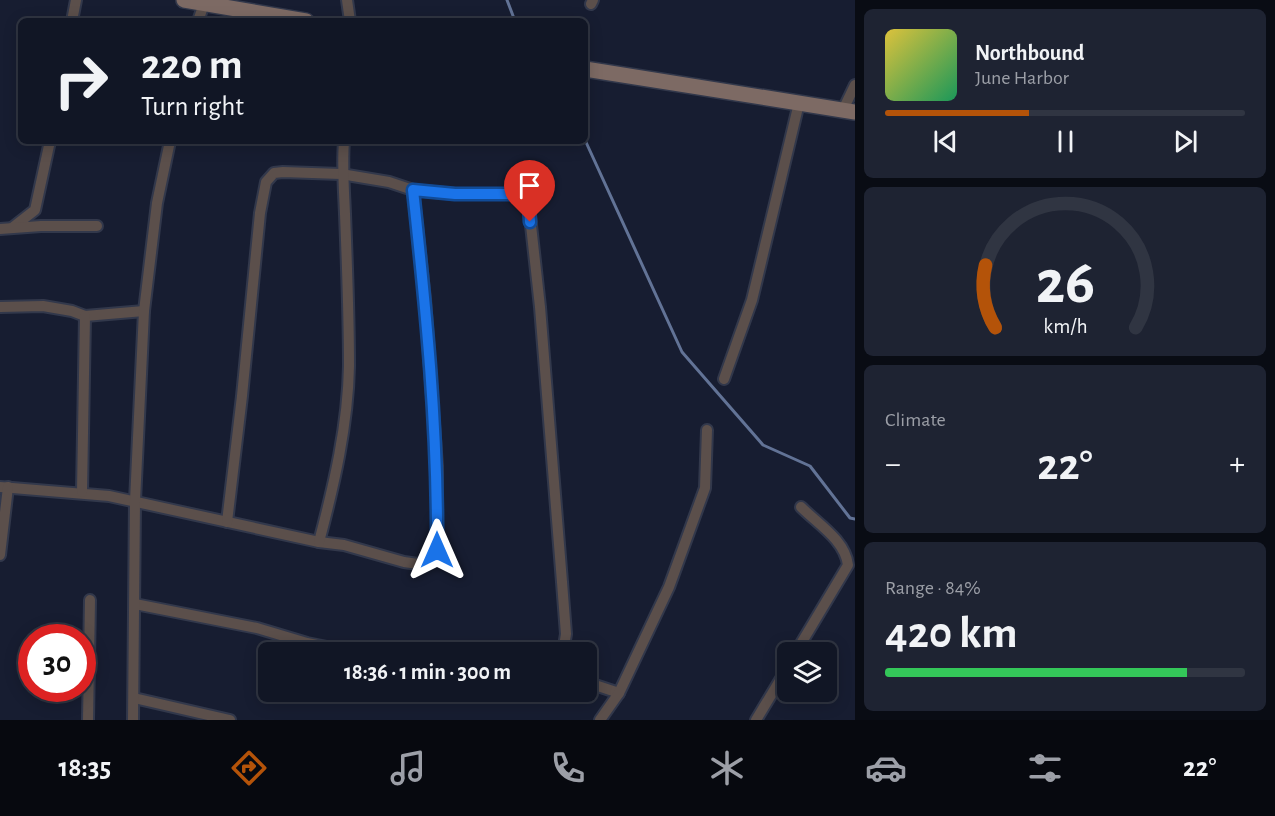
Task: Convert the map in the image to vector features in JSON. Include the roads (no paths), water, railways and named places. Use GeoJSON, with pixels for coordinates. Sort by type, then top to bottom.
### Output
{"type":"FeatureCollection","features":[{"type":"Feature","properties":{"kind":"main road"},"geometry":{"type":"LineString","coordinates":[[184,0],[252,6],[295,18]]}},
{"type":"Feature","properties":{"kind":"main road"},"geometry":{"type":"LineString","coordinates":[[588,69],[849,111]]}},
{"type":"Feature","properties":{"kind":"street"},"geometry":{"type":"LineString","coordinates":[[73,18],[76,0]]}},
{"type":"Feature","properties":{"kind":"street"},"geometry":{"type":"LineString","coordinates":[[347,0],[350,18]]}},
{"type":"Feature","properties":{"kind":"street"},"geometry":{"type":"LineString","coordinates":[[199,18],[204,3]]}},
{"type":"Feature","properties":{"kind":"street"},"geometry":{"type":"LineString","coordinates":[[849,111],[855,85]]}},
{"type":"Feature","properties":{"kind":"street"},"geometry":{"type":"LineString","coordinates":[[724,379],[752,300],[800,103]]}},
{"type":"Feature","properties":{"kind":"street"},"geometry":{"type":"LineString","coordinates":[[41,226],[35,210],[49,144]]}},
{"type":"Feature","properties":{"kind":"street"},"geometry":{"type":"LineString","coordinates":[[133,720],[135,501],[144,311],[157,202],[169,144]]}},
{"type":"Feature","properties":{"kind":"street"},"geometry":{"type":"LineString","coordinates":[[319,542],[339,453],[349,367],[345,212],[341,174],[344,144]]}},
{"type":"Feature","properties":{"kind":"street"},"geometry":{"type":"LineString","coordinates":[[227,522],[242,396],[254,256],[266,182],[274,172],[341,174],[389,182],[413,190],[524,196],[529,207],[540,307],[566,634],[565,642]]}},
{"type":"Feature","properties":{"kind":"street"},"geometry":{"type":"LineString","coordinates":[[0,555],[4,487],[82,492],[135,501],[319,542],[344,545],[404,562],[418,564],[429,561],[437,550],[437,466],[425,299],[413,190]]}},
{"type":"Feature","properties":{"kind":"street"},"geometry":{"type":"LineString","coordinates":[[12,228],[35,210]]}},
{"type":"Feature","properties":{"kind":"street"},"geometry":{"type":"LineString","coordinates":[[0,229],[97,226]]}},
{"type":"Feature","properties":{"kind":"street"},"geometry":{"type":"LineString","coordinates":[[0,307],[42,306],[72,311],[85,316],[144,311]]}},
{"type":"Feature","properties":{"kind":"street"},"geometry":{"type":"LineString","coordinates":[[82,492],[85,316]]}},
{"type":"Feature","properties":{"kind":"street"},"geometry":{"type":"LineString","coordinates":[[600,720],[618,693],[669,587],[705,488],[707,430]]}},
{"type":"Feature","properties":{"kind":"street"},"geometry":{"type":"LineString","coordinates":[[801,507],[841,545],[847,553],[848,565],[802,642]]}},
{"type":"Feature","properties":{"kind":"street"},"geometry":{"type":"LineString","coordinates":[[88,720],[90,600]]}},
{"type":"Feature","properties":{"kind":"street"},"geometry":{"type":"LineString","coordinates":[[135,604],[257,628],[304,642]]}},
{"type":"Feature","properties":{"kind":"street"},"geometry":{"type":"LineString","coordinates":[[756,720],[777,685]]}},
{"type":"Feature","properties":{"kind":"street"},"geometry":{"type":"LineString","coordinates":[[597,686],[618,693]]}},
{"type":"Feature","properties":{"kind":"street"},"geometry":{"type":"LineString","coordinates":[[134,698],[230,720]]}},
{"type":"Feature","properties":{"kind":"waterway"},"geometry":{"type":"LineString","coordinates":[[507,0],[514,18]]}},
{"type":"Feature","properties":{"kind":"waterway"},"geometry":{"type":"LineString","coordinates":[[587,144],[682,352],[763,445],[810,466],[850,518],[855,519]]}}]}
